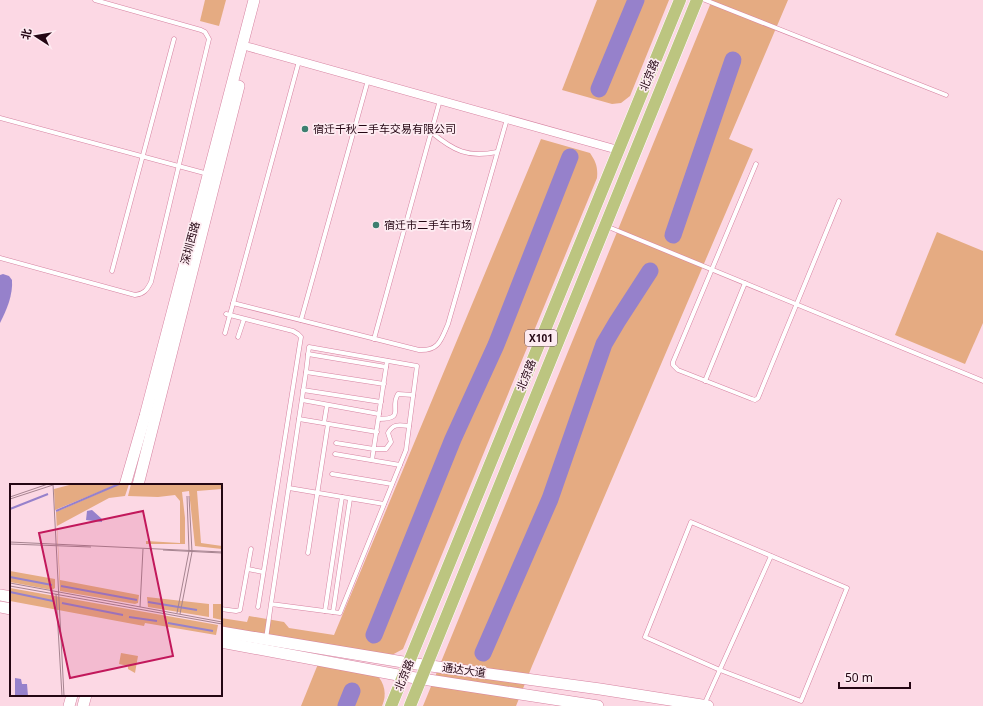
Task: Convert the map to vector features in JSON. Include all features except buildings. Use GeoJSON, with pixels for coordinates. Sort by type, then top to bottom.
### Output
{"type":"FeatureCollection","features":[{"type":"Feature","properties":{"kind":"main road","name":"北京路"},"geometry":{"type":"LineString","coordinates":[[391,706],[680,0]]}},
{"type":"Feature","properties":{"kind":"main road","name":"北京路"},"geometry":{"type":"LineString","coordinates":[[410,706],[697,0]]}},
{"type":"Feature","properties":{"kind":"street","name":"深圳西路"},"geometry":{"type":"LineString","coordinates":[[125,484],[146,416],[254,0]]}},
{"type":"Feature","properties":{"kind":"street","name":"深圳西路"},"geometry":{"type":"LineString","coordinates":[[138,484],[262,0]]}},
{"type":"Feature","properties":{"kind":"street"},"geometry":{"type":"LineString","coordinates":[[249,47],[618,150]]}},
{"type":"Feature","properties":{"kind":"street"},"geometry":{"type":"LineString","coordinates":[[0,595],[10,597]]}},
{"type":"Feature","properties":{"kind":"street"},"geometry":{"type":"LineString","coordinates":[[0,607],[10,609]]}},
{"type":"Feature","properties":{"kind":"street","name":"通达大道"},"geometry":{"type":"LineString","coordinates":[[222,632],[403,676],[598,706]]}},
{"type":"Feature","properties":{"kind":"street","name":"通达大道"},"geometry":{"type":"LineString","coordinates":[[222,642],[266,644],[427,665],[600,689],[680,704],[706,706]]}},
{"type":"Feature","properties":{"kind":"street"},"geometry":{"type":"LineString","coordinates":[[69,706],[72,696]]}},
{"type":"Feature","properties":{"kind":"street"},"geometry":{"type":"LineString","coordinates":[[83,706],[86,696]]}},
{"type":"Feature","properties":{"kind":"lane"},"geometry":{"type":"LineString","coordinates":[[0,258],[134,295],[141,294],[147,290],[151,282],[209,39],[205,32],[201,30],[95,0]]}},
{"type":"Feature","properties":{"kind":"lane"},"geometry":{"type":"LineString","coordinates":[[705,0],[946,96]]}},
{"type":"Feature","properties":{"kind":"lane"},"geometry":{"type":"LineString","coordinates":[[112,271],[174,39]]}},
{"type":"Feature","properties":{"kind":"lane"},"geometry":{"type":"LineString","coordinates":[[225,333],[228,315],[233,303],[299,61]]}},
{"type":"Feature","properties":{"kind":"lane"},"geometry":{"type":"LineString","coordinates":[[301,320],[368,80]]}},
{"type":"Feature","properties":{"kind":"lane"},"geometry":{"type":"LineString","coordinates":[[374,339],[440,100]]}},
{"type":"Feature","properties":{"kind":"lane"},"geometry":{"type":"LineString","coordinates":[[0,118],[208,175]]}},
{"type":"Feature","properties":{"kind":"lane"},"geometry":{"type":"LineString","coordinates":[[233,303],[374,339],[429,351],[436,346],[442,338],[450,317],[507,119]]}},
{"type":"Feature","properties":{"kind":"lane"},"geometry":{"type":"LineString","coordinates":[[431,132],[448,145],[465,153],[483,155],[497,152]]}},
{"type":"Feature","properties":{"kind":"lane"},"geometry":{"type":"LineString","coordinates":[[756,164],[672,365],[678,370],[752,400],[758,398],[839,201]]}},
{"type":"Feature","properties":{"kind":"lane"},"geometry":{"type":"LineString","coordinates":[[606,226],[983,381]]}},
{"type":"Feature","properties":{"kind":"lane"},"geometry":{"type":"LineString","coordinates":[[705,381],[745,283]]}},
{"type":"Feature","properties":{"kind":"lane"},"geometry":{"type":"LineString","coordinates":[[228,315],[293,331],[301,337],[258,607]]}},
{"type":"Feature","properties":{"kind":"lane"},"geometry":{"type":"LineString","coordinates":[[238,338],[244,319]]}},
{"type":"Feature","properties":{"kind":"lane"},"geometry":{"type":"LineString","coordinates":[[266,644],[309,347],[417,366],[406,450],[340,613],[272,604]]}},
{"type":"Feature","properties":{"kind":"lane"},"geometry":{"type":"LineString","coordinates":[[308,354],[386,367]]}},
{"type":"Feature","properties":{"kind":"lane"},"geometry":{"type":"LineString","coordinates":[[372,460],[387,361]]}},
{"type":"Feature","properties":{"kind":"lane"},"geometry":{"type":"LineString","coordinates":[[306,372],[384,384]]}},
{"type":"Feature","properties":{"kind":"lane"},"geometry":{"type":"LineString","coordinates":[[303,390],[381,402]]}},
{"type":"Feature","properties":{"kind":"lane"},"geometry":{"type":"LineString","coordinates":[[379,419],[392,418],[395,415],[396,409],[394,399],[398,394],[413,395]]}},
{"type":"Feature","properties":{"kind":"lane"},"geometry":{"type":"LineString","coordinates":[[302,400],[379,414]]}},
{"type":"Feature","properties":{"kind":"lane"},"geometry":{"type":"LineString","coordinates":[[308,553],[326,424],[327,405]]}},
{"type":"Feature","properties":{"kind":"lane"},"geometry":{"type":"LineString","coordinates":[[299,419],[377,432]]}},
{"type":"Feature","properties":{"kind":"lane"},"geometry":{"type":"LineString","coordinates":[[336,443],[374,449],[386,449],[391,442],[388,432],[393,426],[409,426]]}},
{"type":"Feature","properties":{"kind":"lane"},"geometry":{"type":"LineString","coordinates":[[335,454],[400,465]]}},
{"type":"Feature","properties":{"kind":"lane"},"geometry":{"type":"LineString","coordinates":[[332,474],[392,484]]}},
{"type":"Feature","properties":{"kind":"lane"},"geometry":{"type":"LineString","coordinates":[[289,488],[384,504]]}},
{"type":"Feature","properties":{"kind":"lane"},"geometry":{"type":"LineString","coordinates":[[325,611],[342,497]]}},
{"type":"Feature","properties":{"kind":"lane"},"geometry":{"type":"LineString","coordinates":[[333,612],[350,499]]}},
{"type":"Feature","properties":{"kind":"lane"},"geometry":{"type":"LineString","coordinates":[[691,522],[847,588],[801,700],[720,670],[645,637],[691,522]]}},
{"type":"Feature","properties":{"kind":"lane"},"geometry":{"type":"LineString","coordinates":[[222,609],[240,610],[251,548]]}},
{"type":"Feature","properties":{"kind":"lane"},"geometry":{"type":"LineString","coordinates":[[706,706],[720,670],[771,556]]}},
{"type":"Feature","properties":{"kind":"lane"},"geometry":{"type":"LineString","coordinates":[[248,569],[263,572]]}},
{"type":"Feature","properties":{"kind":"shaded area"},"geometry":{"type":"Polygon","coordinates":[[[205,0],[226,0],[219,26],[200,21],[205,0]]]}},
{"type":"Feature","properties":{"kind":"shaded area"},"geometry":{"type":"Polygon","coordinates":[[[597,0],[669,0],[630,96],[621,103],[612,104],[562,90],[597,0]]]}},
{"type":"Feature","properties":{"kind":"shaded area"},"geometry":{"type":"Polygon","coordinates":[[[712,0],[788,0],[729,139],[753,149],[516,706],[423,706],[712,0]]]}},
{"type":"Feature","properties":{"kind":"shaded area"},"geometry":{"type":"Polygon","coordinates":[[[541,139],[590,153],[596,165],[597,178],[403,649],[390,656],[222,627],[222,618],[247,622],[249,616],[284,622],[289,628],[334,635],[541,139]]]}},
{"type":"Feature","properties":{"kind":"shaded area"},"geometry":{"type":"Polygon","coordinates":[[[937,232],[983,251],[983,323],[965,364],[895,335],[937,232]]]}},
{"type":"Feature","properties":{"kind":"shaded area"},"geometry":{"type":"Polygon","coordinates":[[[3,274],[9,276],[12,280],[12,291],[0,323],[0,275],[3,274]]]}},
{"type":"Feature","properties":{"kind":"shaded area"},"geometry":{"type":"Polygon","coordinates":[[[318,664],[376,674],[383,685],[385,693],[382,706],[301,706],[318,664]]]}},
{"type":"Feature","properties":{"kind":"waterway"},"geometry":{"type":"LineString","coordinates":[[599,89],[636,0]]}},
{"type":"Feature","properties":{"kind":"waterway"},"geometry":{"type":"LineString","coordinates":[[673,235],[733,60]]}},
{"type":"Feature","properties":{"kind":"waterway"},"geometry":{"type":"LineString","coordinates":[[374,635],[453,439],[496,345],[570,157]]}},
{"type":"Feature","properties":{"kind":"waterway"},"geometry":{"type":"LineString","coordinates":[[483,653],[550,499],[604,344],[650,271]]}},
{"type":"Feature","properties":{"kind":"waterway"},"geometry":{"type":"LineString","coordinates":[[346,706],[352,691]]}},
{"type":"Feature","properties":{"kind":"place","name":"宿迁千秋二手车交易有限公司"},"geometry":{"type":"Point","coordinates":[305,129]}},
{"type":"Feature","properties":{"kind":"place","name":"宿迁市二手车市场"},"geometry":{"type":"Point","coordinates":[376,225]}}]}
